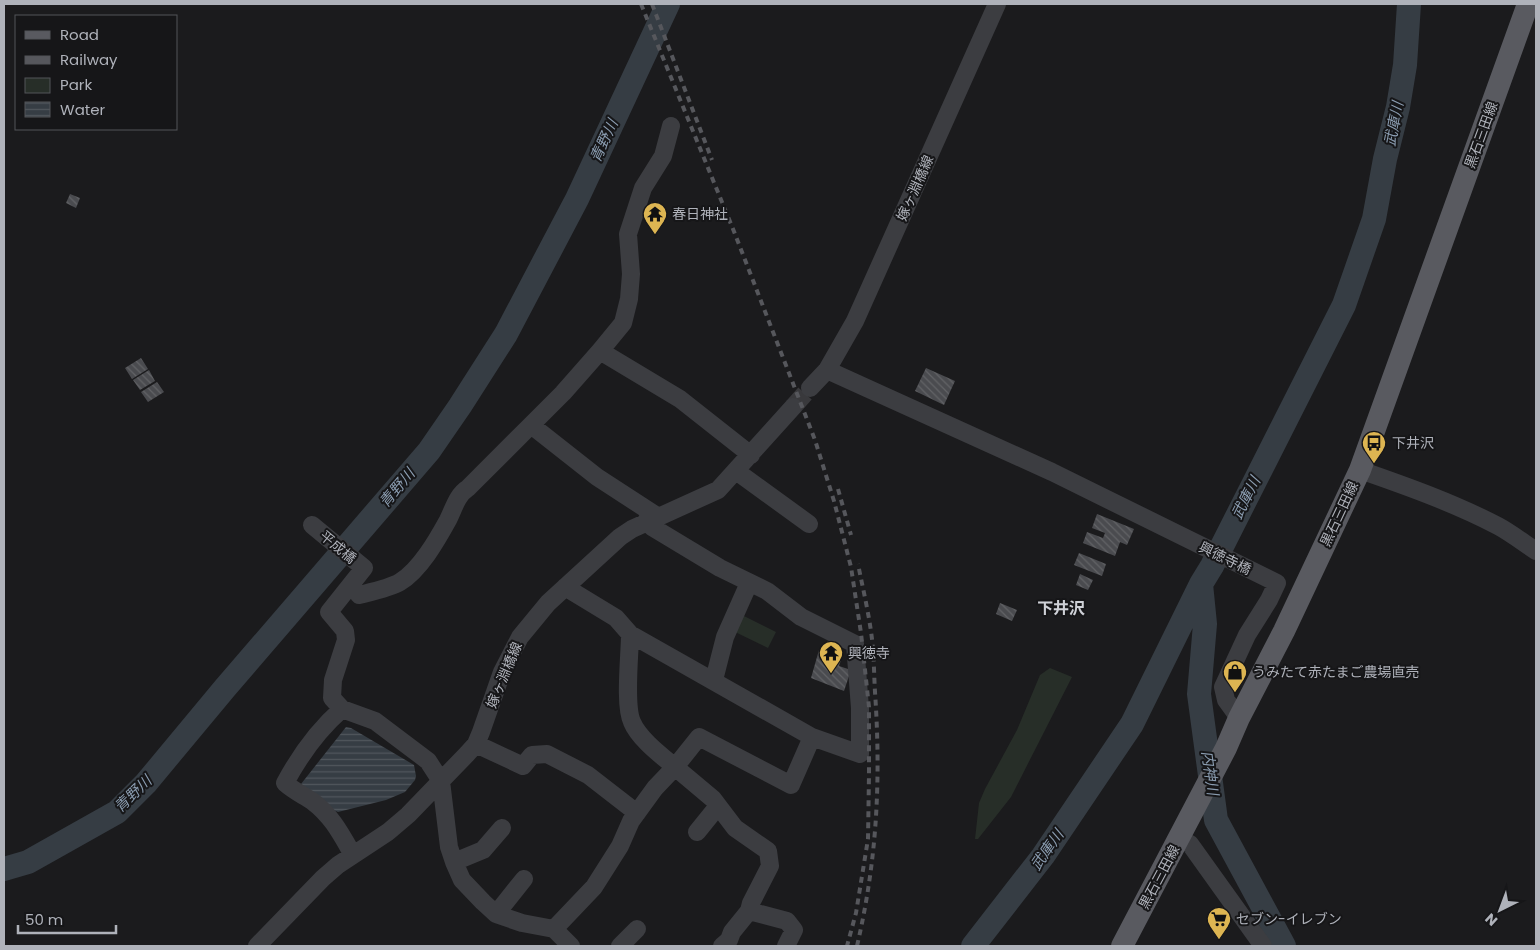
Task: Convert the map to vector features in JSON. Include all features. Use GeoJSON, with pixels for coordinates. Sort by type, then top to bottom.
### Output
{"type":"FeatureCollection","features":[{"type":"Feature","properties":{"kind":"main road","name":"黒石三田線"},"geometry":{"type":"LineString","coordinates":[[1123,946],[1226,748],[1360,470],[1528,4]]}},
{"type":"Feature","properties":{"kind":"street","name":"嫁ヶ淵橋線"},"geometry":{"type":"LineString","coordinates":[[810,388],[827,370],[855,321],[997,4]]}},
{"type":"Feature","properties":{"kind":"street"},"geometry":{"type":"LineString","coordinates":[[359,596],[400,582],[419,565],[431,550],[461,492],[468,488],[563,393],[624,323],[629,300],[631,274],[628,234],[643,188],[663,156],[672,126]]}},
{"type":"Feature","properties":{"kind":"street"},"geometry":{"type":"LineString","coordinates":[[600,351],[680,400],[752,454]]}},
{"type":"Feature","properties":{"kind":"street","name":"興徳寺橋"},"geometry":{"type":"LineString","coordinates":[[827,370],[1052,472],[1277,583],[1269,600],[1247,634],[1223,687],[1226,700],[1239,718]]}},
{"type":"Feature","properties":{"kind":"street","name":"嫁ヶ淵橋線"},"geometry":{"type":"LineString","coordinates":[[257,946],[323,878],[352,855],[388,832],[408,815],[476,744],[502,672],[520,637],[548,603],[620,537],[652,519],[718,490],[793,407]]}},
{"type":"Feature","properties":{"kind":"street"},"geometry":{"type":"LineString","coordinates":[[530,425],[652,519],[652,527],[749,583],[767,591],[801,617],[855,644],[860,708],[860,754],[812,737],[630,634],[616,618],[566,587]]}},
{"type":"Feature","properties":{"kind":"street"},"geometry":{"type":"LineString","coordinates":[[1360,470],[1404,486],[1499,526],[1536,551]]}},
{"type":"Feature","properties":{"kind":"street"},"geometry":{"type":"LineString","coordinates":[[736,471],[809,524]]}},
{"type":"Feature","properties":{"kind":"street","name":"平成橋"},"geometry":{"type":"LineString","coordinates":[[312,525],[364,568],[329,612],[345,631],[346,640],[333,680],[332,698],[342,709]]}},
{"type":"Feature","properties":{"kind":"street"},"geometry":{"type":"LineString","coordinates":[[714,680],[725,637],[749,583]]}},
{"type":"Feature","properties":{"kind":"street"},"geometry":{"type":"LineString","coordinates":[[630,634],[628,707],[632,723],[652,748],[713,799],[735,828],[768,851],[770,866],[751,903],[749,911],[732,932],[729,940],[722,946]]}},
{"type":"Feature","properties":{"kind":"street"},"geometry":{"type":"LineString","coordinates":[[352,855],[336,824],[312,801],[285,783],[299,758],[315,737],[342,709],[375,721],[428,761],[441,781],[449,847],[462,880],[496,914],[522,924],[554,930],[571,946]]}},
{"type":"Feature","properties":{"kind":"street"},"geometry":{"type":"LineString","coordinates":[[554,930],[594,887],[620,846],[631,821],[656,788],[700,737],[791,786],[812,737]]}},
{"type":"Feature","properties":{"kind":"street"},"geometry":{"type":"LineString","coordinates":[[476,744],[522,766],[532,755],[547,754],[588,775],[637,813]]}},
{"type":"Feature","properties":{"kind":"street"},"geometry":{"type":"LineString","coordinates":[[697,832],[718,806]]}},
{"type":"Feature","properties":{"kind":"street"},"geometry":{"type":"LineString","coordinates":[[454,862],[483,850],[502,828]]}},
{"type":"Feature","properties":{"kind":"street"},"geometry":{"type":"LineString","coordinates":[[1179,839],[1190,844],[1263,946]]}},
{"type":"Feature","properties":{"kind":"street"},"geometry":{"type":"LineString","coordinates":[[496,914],[524,879]]}},
{"type":"Feature","properties":{"kind":"street"},"geometry":{"type":"LineString","coordinates":[[749,911],[788,922],[794,930],[786,946]]}},
{"type":"Feature","properties":{"kind":"street"},"geometry":{"type":"LineString","coordinates":[[620,946],[637,929]]}},
{"type":"Feature","properties":{"kind":"green space"},"geometry":{"type":"Polygon","coordinates":[[[738,613],[776,632],[768,648],[731,630],[738,613]]]}},
{"type":"Feature","properties":{"kind":"green space"},"geometry":{"type":"Polygon","coordinates":[[[1050,668],[1072,677],[1011,797],[978,839],[975,839],[979,803],[985,789],[1017,730],[1040,675],[1050,668]]]}},
{"type":"Feature","properties":{"kind":"water"},"geometry":{"type":"Polygon","coordinates":[[[346,727],[351,728],[414,765],[415,780],[405,792],[386,800],[338,812],[329,808],[301,784],[346,727]]]}},
{"type":"Feature","properties":{"kind":"building"},"geometry":{"type":"Polygon","coordinates":[[[70,194],[80,198],[76,208],[66,203],[70,194]]]}},
{"type":"Feature","properties":{"kind":"building"},"geometry":{"type":"Polygon","coordinates":[[[141,358],[148,369],[132,379],[125,368],[141,358]]]}},
{"type":"Feature","properties":{"kind":"building"},"geometry":{"type":"Polygon","coordinates":[[[926,368],[955,381],[944,405],[915,391],[926,368]]]}},
{"type":"Feature","properties":{"kind":"building"},"geometry":{"type":"Polygon","coordinates":[[[149,370],[155,381],[140,390],[133,380],[149,370]]]}},
{"type":"Feature","properties":{"kind":"building"},"geometry":{"type":"Polygon","coordinates":[[[157,382],[164,392],[148,402],[141,392],[157,382]]]}},
{"type":"Feature","properties":{"kind":"building"},"geometry":{"type":"Polygon","coordinates":[[[1097,514],[1134,529],[1127,545],[1120,542],[1115,556],[1083,543],[1087,532],[1103,538],[1105,533],[1092,528],[1097,514]]]}},
{"type":"Feature","properties":{"kind":"building"},"geometry":{"type":"Polygon","coordinates":[[[1079,553],[1106,564],[1102,576],[1074,565],[1079,553]]]}},
{"type":"Feature","properties":{"kind":"building"},"geometry":{"type":"Polygon","coordinates":[[[1080,574],[1093,580],[1088,590],[1076,585],[1080,574]]]}},
{"type":"Feature","properties":{"kind":"building"},"geometry":{"type":"Polygon","coordinates":[[[1000,603],[1017,610],[1012,621],[996,614],[1000,603]]]}},
{"type":"Feature","properties":{"kind":"building","name":"興徳寺"},"geometry":{"type":"Polygon","coordinates":[[[819,650],[841,660],[839,666],[851,670],[844,691],[811,678],[819,650]]]}},
{"type":"Feature","properties":{"kind":"waterway","name":"青野川"},"geometry":{"type":"LineString","coordinates":[[4,869],[28,862],[117,812],[146,783],[225,688],[429,451],[506,334],[577,199],[668,4]]}},
{"type":"Feature","properties":{"kind":"waterway","name":"武庫川"},"geometry":{"type":"LineString","coordinates":[[973,946],[1043,856],[1132,724],[1201,584],[1212,566],[1344,305],[1374,219],[1405,65],[1409,4]]}},
{"type":"Feature","properties":{"kind":"waterway","name":"内神川"},"geometry":{"type":"LineString","coordinates":[[1201,584],[1205,624],[1199,694],[1216,820],[1284,946]]}},
{"type":"Feature","properties":{"kind":"tunnel"},"geometry":{"type":"LineString","coordinates":[[793,407],[810,388]]}},
{"type":"Feature","properties":{"kind":"railway"},"geometry":{"type":"LineString","coordinates":[[641,4],[733,229],[815,440],[834,501],[851,567],[861,633],[869,707],[869,774],[868,839],[856,913],[847,946]]}},
{"type":"Feature","properties":{"kind":"railway"},"geometry":{"type":"LineString","coordinates":[[652,4],[712,160]]}},
{"type":"Feature","properties":{"kind":"railway"},"geometry":{"type":"LineString","coordinates":[[838,489],[851,535]]}},
{"type":"Feature","properties":{"kind":"railway"},"geometry":{"type":"LineString","coordinates":[[857,946],[864,914],[873,851],[878,757],[872,639],[858,564]]}},
{"type":"Feature","properties":{"kind":"place","name":"春日神社"},"geometry":{"type":"Point","coordinates":[655,235]}},
{"type":"Feature","properties":{"kind":"place","name":"下井沢"},"geometry":{"type":"Point","coordinates":[1374,464]}},
{"type":"Feature","properties":{"kind":"place","name":"興徳寺"},"geometry":{"type":"Point","coordinates":[831,674]}},
{"type":"Feature","properties":{"kind":"place","name":"うみたて赤たまご農場直売"},"geometry":{"type":"Point","coordinates":[1235,693]}},
{"type":"Feature","properties":{"kind":"place","name":"セブン-イレブン"},"geometry":{"type":"Point","coordinates":[1219,940]}},
{"type":"Feature","properties":{"kind":"district","name":"下井沢"},"geometry":{"type":"Point","coordinates":[1061,608]}}]}
